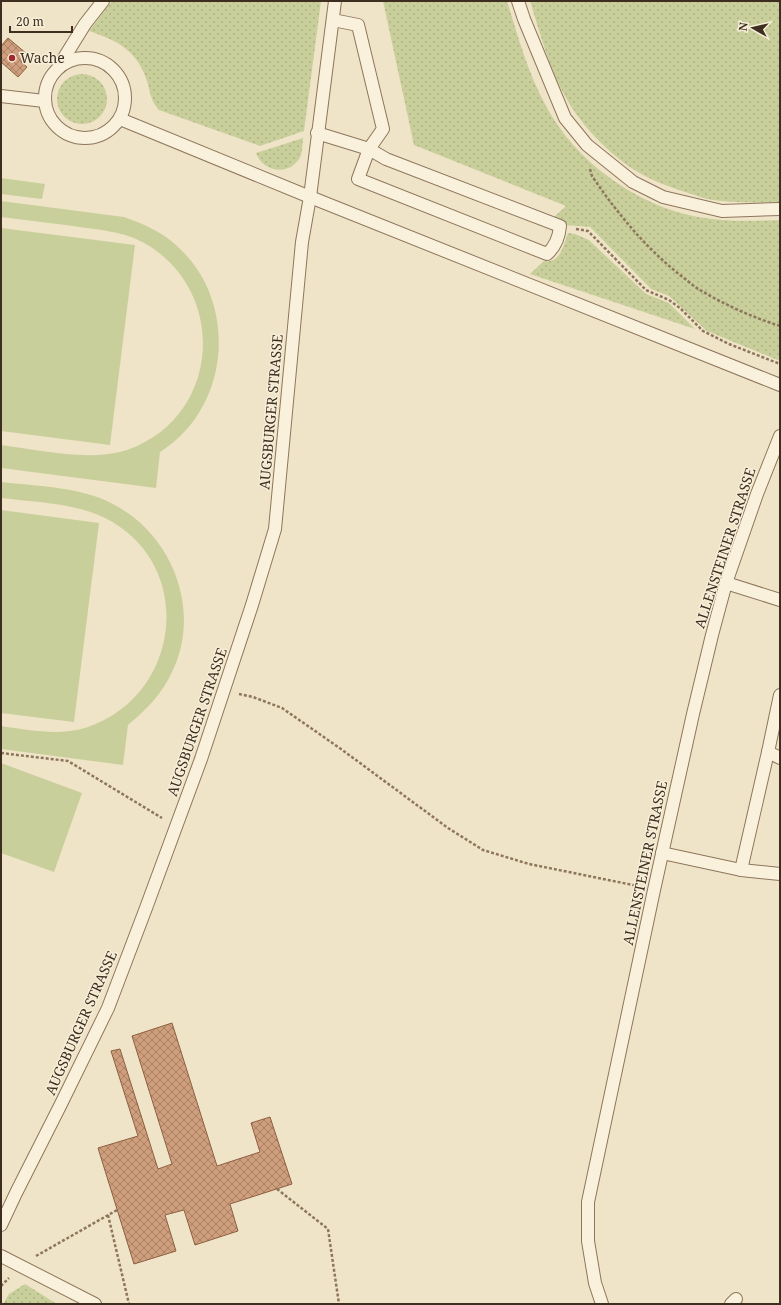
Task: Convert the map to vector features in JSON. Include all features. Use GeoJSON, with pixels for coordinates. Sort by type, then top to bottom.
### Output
{"type":"FeatureCollection","features":[{"type":"Feature","properties":{"kind":"lane"},"geometry":{"type":"LineString","coordinates":[[58,68],[70,60],[84,58],[98,60],[111,67],[120,78],[125,92],[125,106],[120,119],[108,132],[92,139],[75,138],[59,131],[48,117],[44,101],[45,88],[50,77],[58,68],[85,24],[104,1]]}},
{"type":"Feature","properties":{"kind":"lane","name":"AUGSBURGER STRASSE"},"geometry":{"type":"LineString","coordinates":[[1,1225],[108,1008],[202,760],[275,529],[302,242],[310,197],[335,1]]}},
{"type":"Feature","properties":{"kind":"lane"},"geometry":{"type":"LineString","coordinates":[[518,1],[565,118],[587,145],[633,182],[663,197],[722,211],[780,209]]}},
{"type":"Feature","properties":{"kind":"lane"},"geometry":{"type":"LineString","coordinates":[[317,133],[369,149],[386,159],[560,226],[559,235],[553,249],[547,254],[358,179],[369,149],[383,129],[358,25],[333,20]]}},
{"type":"Feature","properties":{"kind":"lane"},"geometry":{"type":"LineString","coordinates":[[1,96],[44,101]]}},
{"type":"Feature","properties":{"kind":"lane"},"geometry":{"type":"LineString","coordinates":[[120,119],[310,197],[780,385]]}},
{"type":"Feature","properties":{"kind":"lane","name":"ALLENSTEINER STRASSE"},"geometry":{"type":"LineString","coordinates":[[602,1304],[595,1283],[588,1241],[588,1202],[662,853],[712,635],[726,583],[757,494],[780,436]]}},
{"type":"Feature","properties":{"kind":"lane"},"geometry":{"type":"LineString","coordinates":[[726,583],[780,600]]}},
{"type":"Feature","properties":{"kind":"lane"},"geometry":{"type":"LineString","coordinates":[[741,870],[780,695]]}},
{"type":"Feature","properties":{"kind":"lane"},"geometry":{"type":"LineString","coordinates":[[768,752],[780,758]]}},
{"type":"Feature","properties":{"kind":"lane"},"geometry":{"type":"LineString","coordinates":[[662,853],[741,870],[780,874]]}},
{"type":"Feature","properties":{"kind":"lane"},"geometry":{"type":"LineString","coordinates":[[1,1256],[95,1304]]}},
{"type":"Feature","properties":{"kind":"path"},"geometry":{"type":"LineString","coordinates":[[593,150],[587,162],[592,176],[624,220],[648,246],[673,269],[699,289],[731,307],[780,326]]}},
{"type":"Feature","properties":{"kind":"path"},"geometry":{"type":"LineString","coordinates":[[560,226],[588,232],[646,290],[669,300],[680,308],[703,332],[780,364]]}},
{"type":"Feature","properties":{"kind":"path"},"geometry":{"type":"LineString","coordinates":[[224,690],[254,697],[282,708],[347,753],[448,828],[483,850],[529,864],[654,890]]}},
{"type":"Feature","properties":{"kind":"path"},"geometry":{"type":"LineString","coordinates":[[1,753],[68,761],[177,826]]}},
{"type":"Feature","properties":{"kind":"path"},"geometry":{"type":"LineString","coordinates":[[278,1189],[328,1229],[339,1304]]}},
{"type":"Feature","properties":{"kind":"path"},"geometry":{"type":"LineString","coordinates":[[19,1266],[117,1210]]}},
{"type":"Feature","properties":{"kind":"path"},"geometry":{"type":"LineString","coordinates":[[108,1215],[129,1304]]}},
{"type":"Feature","properties":{"kind":"green space"},"geometry":{"type":"Polygon","coordinates":[[[112,1],[321,1],[304,131],[260,146],[159,110],[152,100],[143,70],[132,54],[117,43],[89,31],[112,1]]]}},
{"type":"Feature","properties":{"kind":"green space"},"geometry":{"type":"Polygon","coordinates":[[[383,1],[507,1],[529,68],[546,106],[558,126],[573,145],[610,178],[631,192],[653,203],[698,217],[708,219],[749,221],[780,220],[780,361],[707,331],[669,296],[651,289],[590,227],[565,225],[553,218],[566,206],[414,145],[383,1]]]}},
{"type":"Feature","properties":{"kind":"green space"},"geometry":{"type":"Polygon","coordinates":[[[530,1],[780,1],[780,202],[762,203],[707,199],[656,181],[633,169],[622,161],[590,132],[566,98],[550,63],[530,1]]]}},
{"type":"Feature","properties":{"kind":"green space"},"geometry":{"type":"Polygon","coordinates":[[[82,74],[92,76],[100,81],[105,89],[107,99],[105,109],[100,117],[92,122],[82,124],[72,122],[64,117],[59,109],[57,99],[59,89],[64,81],[72,76],[82,74]]]}},
{"type":"Feature","properties":{"kind":"green space"},"geometry":{"type":"Polygon","coordinates":[[[303,138],[300,157],[289,168],[276,170],[270,168],[259,159],[256,153],[303,138]]]}},
{"type":"Feature","properties":{"kind":"green space"},"geometry":{"type":"Polygon","coordinates":[[[1,178],[45,184],[42,199],[1,194],[1,178]]]}},
{"type":"Feature","properties":{"kind":"green space"},"geometry":{"type":"Polygon","coordinates":[[[1,201],[124,217],[146,226],[165,237],[177,246],[197,269],[210,295],[218,324],[218,353],[213,382],[201,409],[184,433],[160,452],[156,488],[1,468],[1,445],[64,454],[96,455],[127,450],[158,434],[181,411],[196,384],[202,353],[201,322],[191,292],[173,266],[146,244],[129,236],[111,232],[1,217],[1,201]]]}},
{"type":"Feature","properties":{"kind":"green space"},"geometry":{"type":"Polygon","coordinates":[[[1,228],[135,245],[110,445],[1,431],[1,228]]]}},
{"type":"Feature","properties":{"kind":"green space"},"geometry":{"type":"Polygon","coordinates":[[[568,233],[575,234],[589,240],[646,294],[669,303],[695,329],[530,274],[544,261],[550,261],[558,256],[563,248],[568,233]]]}},
{"type":"Feature","properties":{"kind":"green space"},"geometry":{"type":"Polygon","coordinates":[[[1,482],[59,488],[101,498],[113,504],[134,518],[152,535],[166,555],[176,577],[182,600],[184,624],[181,649],[168,680],[147,707],[128,725],[123,765],[1,749],[1,726],[54,732],[64,732],[85,728],[117,712],[142,689],[158,660],[166,629],[165,596],[154,566],[135,539],[105,518],[68,506],[1,498],[1,482]]]}},
{"type":"Feature","properties":{"kind":"green space"},"geometry":{"type":"Polygon","coordinates":[[[1,510],[99,523],[74,722],[1,713],[1,510]]]}},
{"type":"Feature","properties":{"kind":"green space"},"geometry":{"type":"Polygon","coordinates":[[[1,763],[82,793],[54,872],[1,853],[1,763]]]}},
{"type":"Feature","properties":{"kind":"green space"},"geometry":{"type":"Polygon","coordinates":[[[25,1284],[57,1304],[3,1304],[9,1294],[25,1284]]]}},
{"type":"Feature","properties":{"kind":"building","name":"Wache"},"geometry":{"type":"Polygon","coordinates":[[[8,38],[27,54],[21,62],[27,67],[18,77],[1,62],[1,46],[8,38]]]}},
{"type":"Feature","properties":{"kind":"building"},"geometry":{"type":"Polygon","coordinates":[[[172,1023],[217,1166],[260,1152],[251,1123],[270,1117],[292,1184],[230,1204],[238,1231],[195,1245],[184,1210],[165,1215],[176,1251],[134,1264],[98,1148],[138,1136],[111,1051],[120,1049],[158,1169],[172,1164],[132,1036],[172,1023]]]}},
{"type":"Feature","properties":{"kind":"place","name":"Wache"},"geometry":{"type":"Point","coordinates":[12,58]}}]}
